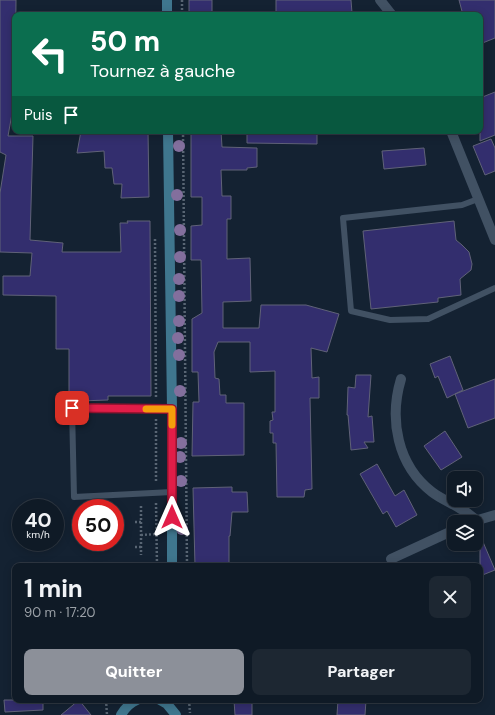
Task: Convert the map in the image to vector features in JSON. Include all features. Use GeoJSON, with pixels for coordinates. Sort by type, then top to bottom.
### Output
{"type":"FeatureCollection","features":[{"type":"Feature","properties":{"kind":"main road"},"geometry":{"type":"LineString","coordinates":[[167,12],[168,0]]}},
{"type":"Feature","properties":{"kind":"main road"},"geometry":{"type":"LineString","coordinates":[[168,134],[172,409],[172,563]]}},
{"type":"Feature","properties":{"kind":"main road"},"geometry":{"type":"LineString","coordinates":[[121,715],[131,703]]}},
{"type":"Feature","properties":{"kind":"main road"},"geometry":{"type":"LineString","coordinates":[[165,703],[176,715]]}},
{"type":"Feature","properties":{"kind":"street"},"geometry":{"type":"LineString","coordinates":[[380,0],[390,12]]}},
{"type":"Feature","properties":{"kind":"street"},"geometry":{"type":"LineString","coordinates":[[452,134],[495,240]]}},
{"type":"Feature","properties":{"kind":"street"},"geometry":{"type":"LineString","coordinates":[[401,379],[396,395],[395,423],[401,450],[416,478],[432,493],[463,510],[468,515]]}},
{"type":"Feature","properties":{"kind":"street"},"geometry":{"type":"LineString","coordinates":[[483,518],[495,515]]}},
{"type":"Feature","properties":{"kind":"street"},"geometry":{"type":"LineString","coordinates":[[391,559],[447,533]]}},
{"type":"Feature","properties":{"kind":"lane"},"geometry":{"type":"LineString","coordinates":[[478,199],[462,205],[343,218],[351,312],[390,320],[428,319],[495,288]]}},
{"type":"Feature","properties":{"kind":"lane"},"geometry":{"type":"LineString","coordinates":[[172,409],[72,408],[74,497],[172,492]]}},
{"type":"Feature","properties":{"kind":"path"},"geometry":{"type":"LineString","coordinates":[[182,0],[182,12]]}},
{"type":"Feature","properties":{"kind":"path"},"geometry":{"type":"LineString","coordinates":[[184,134],[188,563]]}},
{"type":"Feature","properties":{"kind":"path"},"geometry":{"type":"LineString","coordinates":[[155,237],[157,563]]}},
{"type":"Feature","properties":{"kind":"path"},"geometry":{"type":"LineString","coordinates":[[141,506],[141,555]]}},
{"type":"Feature","properties":{"kind":"path"},"geometry":{"type":"LineString","coordinates":[[136,522],[141,522]]}},
{"type":"Feature","properties":{"kind":"path"},"geometry":{"type":"LineString","coordinates":[[141,535],[156,534]]}},
{"type":"Feature","properties":{"kind":"path"},"geometry":{"type":"LineString","coordinates":[[135,547],[141,547]]}},
{"type":"Feature","properties":{"kind":"path"},"geometry":{"type":"LineString","coordinates":[[106,703],[107,715]]}},
{"type":"Feature","properties":{"kind":"path"},"geometry":{"type":"LineString","coordinates":[[189,703],[190,715]]}},
{"type":"Feature","properties":{"kind":"building"},"geometry":{"type":"Polygon","coordinates":[[[0,0],[16,0],[16,12],[12,12],[12,114],[8,136],[33,136],[30,240],[63,243],[62,252],[121,252],[120,223],[128,223],[127,221],[150,221],[151,396],[108,396],[108,400],[79,401],[79,396],[69,393],[69,349],[56,349],[56,296],[3,295],[3,276],[30,276],[32,253],[0,252],[0,193],[6,155],[0,152],[0,0]]]}},
{"type":"Feature","properties":{"kind":"building"},"geometry":{"type":"Polygon","coordinates":[[[189,0],[212,0],[212,12],[189,12],[189,0]]]}},
{"type":"Feature","properties":{"kind":"building"},"geometry":{"type":"Polygon","coordinates":[[[276,0],[351,0],[352,12],[276,12],[276,0]]]}},
{"type":"Feature","properties":{"kind":"building"},"geometry":{"type":"Polygon","coordinates":[[[459,0],[495,0],[495,38],[483,43],[483,12],[462,12],[459,0]]]}},
{"type":"Feature","properties":{"kind":"building"},"geometry":{"type":"Polygon","coordinates":[[[495,92],[495,135],[480,141],[480,134],[483,134],[483,97],[495,92]]]}},
{"type":"Feature","properties":{"kind":"building"},"geometry":{"type":"Polygon","coordinates":[[[80,134],[148,134],[149,197],[121,198],[122,184],[114,184],[112,168],[105,168],[104,151],[77,153],[80,134]]]}},
{"type":"Feature","properties":{"kind":"building"},"geometry":{"type":"Polygon","coordinates":[[[191,134],[221,134],[222,147],[257,148],[257,167],[247,168],[247,170],[221,170],[222,196],[231,196],[231,219],[227,219],[227,259],[250,258],[251,301],[223,302],[223,328],[259,328],[261,305],[306,305],[339,314],[327,352],[311,348],[312,378],[319,377],[319,398],[310,398],[312,489],[305,490],[304,497],[277,497],[276,443],[273,443],[273,433],[270,433],[270,421],[273,420],[272,412],[275,412],[275,371],[250,372],[250,342],[218,342],[214,352],[215,378],[219,379],[220,395],[226,395],[226,403],[244,403],[244,455],[192,456],[193,402],[199,402],[198,372],[192,372],[192,319],[202,313],[201,260],[191,260],[191,226],[202,225],[202,197],[191,197],[191,134]]]}},
{"type":"Feature","properties":{"kind":"building"},"geometry":{"type":"Polygon","coordinates":[[[247,134],[317,134],[317,144],[247,143],[247,134]]]}},
{"type":"Feature","properties":{"kind":"building"},"geometry":{"type":"Polygon","coordinates":[[[491,139],[495,148],[495,171],[485,175],[473,146],[491,139]]]}},
{"type":"Feature","properties":{"kind":"building"},"geometry":{"type":"Polygon","coordinates":[[[424,148],[426,165],[384,169],[382,151],[424,148]]]}},
{"type":"Feature","properties":{"kind":"building"},"geometry":{"type":"Polygon","coordinates":[[[454,221],[456,240],[469,252],[472,264],[471,270],[460,279],[461,295],[438,298],[438,302],[371,309],[363,231],[454,221]]]}},
{"type":"Feature","properties":{"kind":"building"},"geometry":{"type":"Polygon","coordinates":[[[450,356],[463,390],[447,398],[438,376],[435,378],[430,364],[450,356]]]}},
{"type":"Feature","properties":{"kind":"building"},"geometry":{"type":"Polygon","coordinates":[[[356,375],[371,375],[368,417],[372,416],[374,442],[364,442],[368,448],[351,450],[347,415],[348,387],[355,388],[356,375]]]}},
{"type":"Feature","properties":{"kind":"building"},"geometry":{"type":"Polygon","coordinates":[[[495,379],[495,418],[468,428],[455,394],[495,379]]]}},
{"type":"Feature","properties":{"kind":"building"},"geometry":{"type":"Polygon","coordinates":[[[445,431],[462,457],[441,470],[424,446],[445,431]]]}},
{"type":"Feature","properties":{"kind":"building"},"geometry":{"type":"Polygon","coordinates":[[[377,464],[395,496],[404,490],[417,515],[396,527],[387,511],[383,514],[360,474],[377,464]]]}},
{"type":"Feature","properties":{"kind":"building"},"geometry":{"type":"Polygon","coordinates":[[[232,487],[232,492],[247,492],[248,512],[232,512],[229,536],[229,563],[195,563],[193,488],[232,487]]]}},
{"type":"Feature","properties":{"kind":"building"},"geometry":{"type":"Polygon","coordinates":[[[483,542],[495,570],[483,575],[483,563],[480,563],[480,551],[483,551],[483,542]]]}},
{"type":"Feature","properties":{"kind":"building"},"geometry":{"type":"Polygon","coordinates":[[[4,700],[12,700],[12,703],[43,703],[43,710],[5,712],[4,700]]]}},
{"type":"Feature","properties":{"kind":"building"},"geometry":{"type":"Polygon","coordinates":[[[75,703],[81,703],[91,715],[61,715],[75,703]]]}},
{"type":"Feature","properties":{"kind":"building"},"geometry":{"type":"Polygon","coordinates":[[[234,703],[252,703],[252,715],[235,715],[234,703]]]}},
{"type":"Feature","properties":{"kind":"building"},"geometry":{"type":"Polygon","coordinates":[[[338,703],[366,703],[365,715],[337,715],[338,703]]]}},
{"type":"Feature","properties":{"kind":"slow traffic"},"geometry":{"type":"LineString","coordinates":[[146,409],[172,409],[172,425]]}},
{"type":"Feature","properties":{"kind":"route"},"geometry":{"type":"LineString","coordinates":[[72,408],[172,409],[172,517]]}}]}
